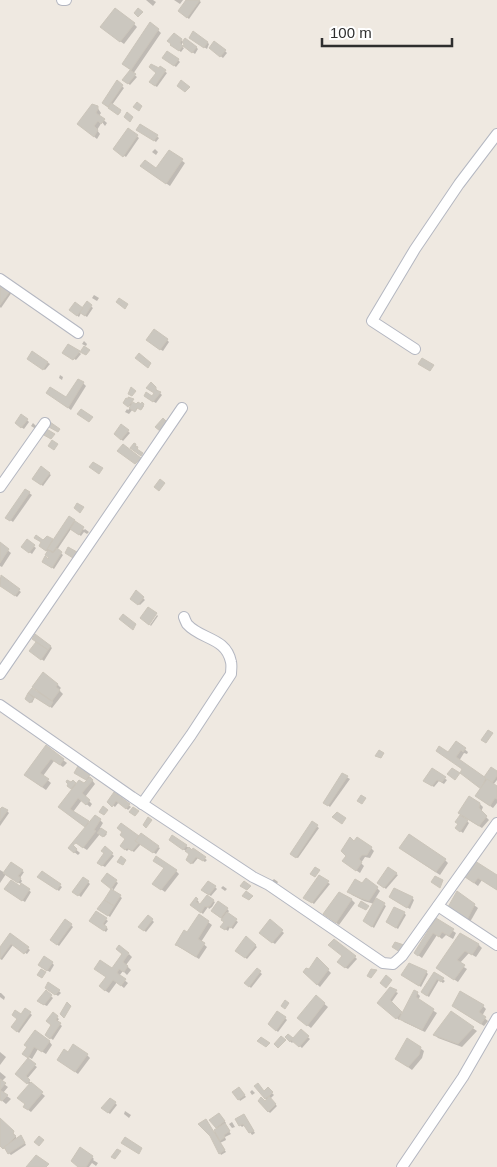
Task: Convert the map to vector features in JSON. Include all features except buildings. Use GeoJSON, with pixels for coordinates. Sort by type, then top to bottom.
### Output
{"type":"FeatureCollection","features":[{"type":"Feature","properties":{"kind":"street"},"geometry":{"type":"LineString","coordinates":[[415,349],[372,321],[415,249],[459,184],[497,134]]}},
{"type":"Feature","properties":{"kind":"street"},"geometry":{"type":"LineString","coordinates":[[0,279],[78,333]]}},
{"type":"Feature","properties":{"kind":"street"},"geometry":{"type":"LineString","coordinates":[[0,674],[182,408]]}},
{"type":"Feature","properties":{"kind":"street"},"geometry":{"type":"LineString","coordinates":[[0,487],[45,423]]}},
{"type":"Feature","properties":{"kind":"street"},"geometry":{"type":"LineString","coordinates":[[142,804],[231,674],[231,662],[226,650],[219,643],[187,624],[184,618]]}},
{"type":"Feature","properties":{"kind":"street"},"geometry":{"type":"LineString","coordinates":[[0,704],[142,804],[253,878],[269,885],[383,963],[394,964],[402,956],[497,823]]}},
{"type":"Feature","properties":{"kind":"street"},"geometry":{"type":"LineString","coordinates":[[438,906],[497,945]]}},
{"type":"Feature","properties":{"kind":"street"},"geometry":{"type":"LineString","coordinates":[[402,1167],[464,1077],[497,1018]]}}]}
